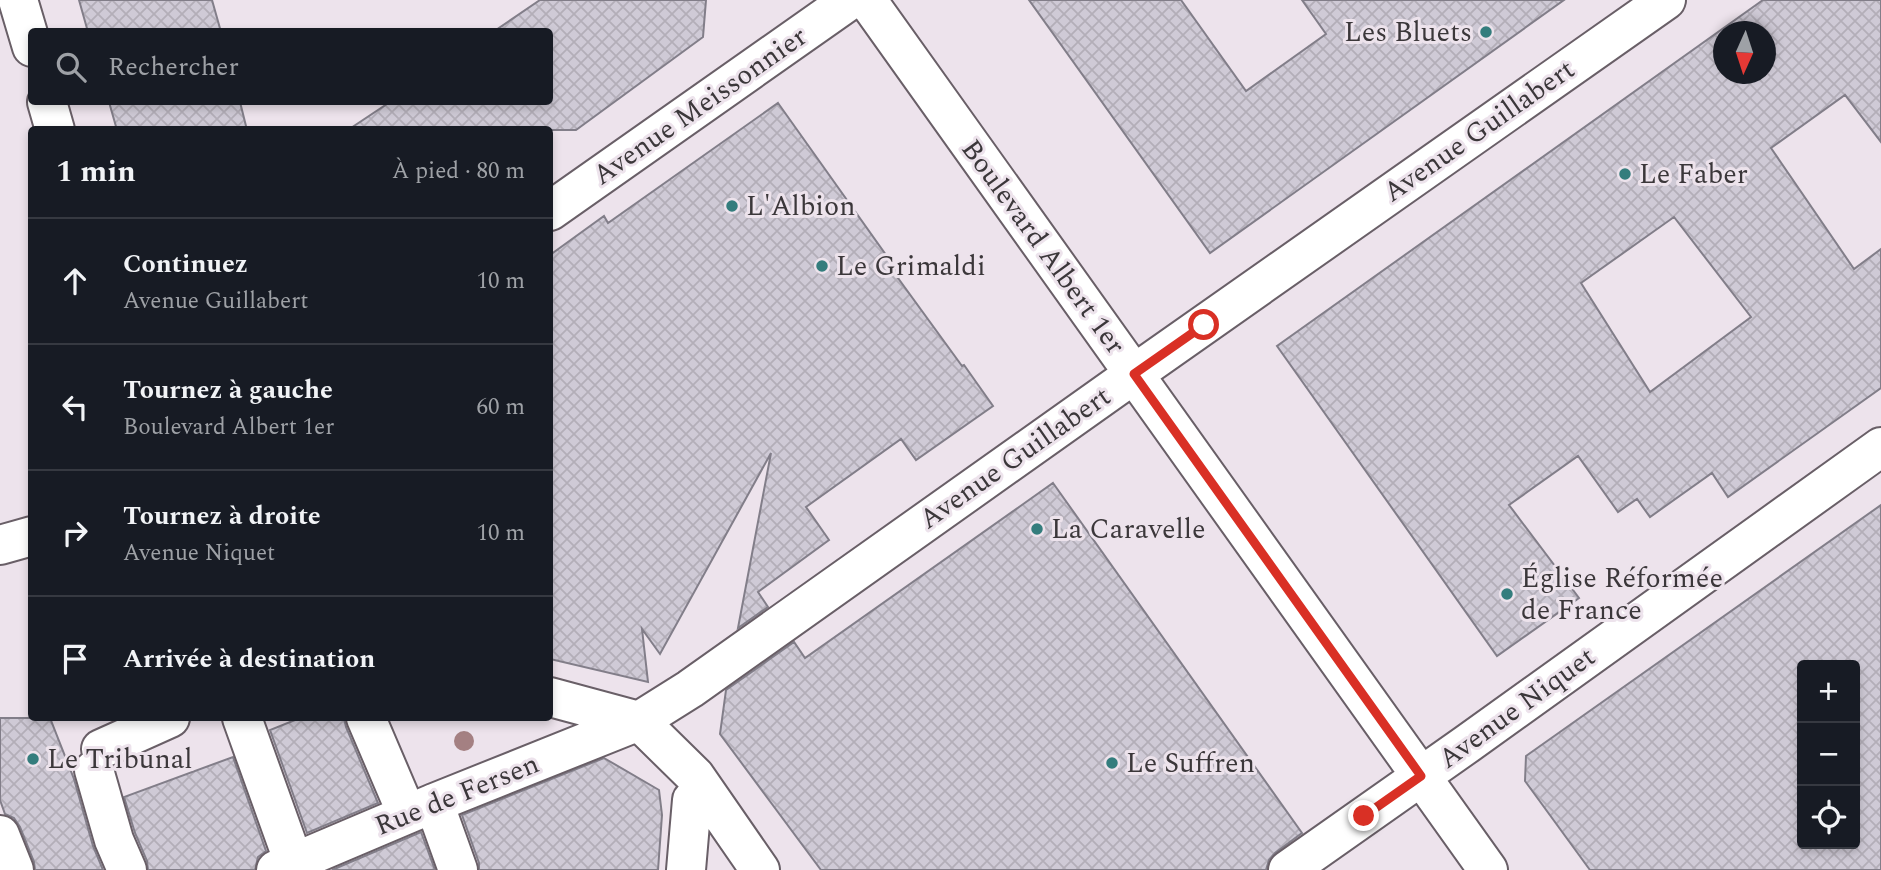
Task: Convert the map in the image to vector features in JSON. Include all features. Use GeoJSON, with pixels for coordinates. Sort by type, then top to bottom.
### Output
{"type":"FeatureCollection","features":[{"type":"Feature","properties":{"kind":"street"},"geometry":{"type":"LineString","coordinates":[[18,0],[28,34]]}},
{"type":"Feature","properties":{"kind":"street","name":"Avenue Meissonnier"},"geometry":{"type":"LineString","coordinates":[[553,209],[850,0]]}},
{"type":"Feature","properties":{"kind":"street","name":"Boulevard Albert 1er"},"geometry":{"type":"LineString","coordinates":[[867,0],[1489,870]]}},
{"type":"Feature","properties":{"kind":"street","name":"Avenue Guillabert"},"geometry":{"type":"LineString","coordinates":[[639,720],[690,689],[1666,0]]}},
{"type":"Feature","properties":{"kind":"street"},"geometry":{"type":"LineString","coordinates":[[48,105],[54,126]]}},
{"type":"Feature","properties":{"kind":"street","name":"Avenue Niquet"},"geometry":{"type":"LineString","coordinates":[[1288,870],[1881,447]]}},
{"type":"Feature","properties":{"kind":"street"},"geometry":{"type":"LineString","coordinates":[[0,545],[28,537]]}},
{"type":"Feature","properties":{"kind":"street"},"geometry":{"type":"LineString","coordinates":[[553,698],[639,720],[695,776],[760,870]]}},
{"type":"Feature","properties":{"kind":"street","name":"Rue de Fersen"},"geometry":{"type":"LineString","coordinates":[[285,866],[639,720]]}},
{"type":"Feature","properties":{"kind":"street"},"geometry":{"type":"LineString","coordinates":[[127,870],[114,840],[98,760],[165,721]]}},
{"type":"Feature","properties":{"kind":"street"},"geometry":{"type":"LineString","coordinates":[[244,721],[285,866]]}},
{"type":"Feature","properties":{"kind":"street"},"geometry":{"type":"LineString","coordinates":[[368,721],[458,870]]}},
{"type":"Feature","properties":{"kind":"street"},"geometry":{"type":"LineString","coordinates":[[686,870],[692,800],[705,791]]}},
{"type":"Feature","properties":{"kind":"street"},"geometry":{"type":"LineString","coordinates":[[0,835],[13,870]]}},
{"type":"Feature","properties":{"kind":"building"},"geometry":{"type":"Polygon","coordinates":[[[79,0],[212,0],[220,28],[87,28],[79,0]]]}},
{"type":"Feature","properties":{"kind":"building"},"geometry":{"type":"Polygon","coordinates":[[[540,0],[706,0],[703,37],[576,130],[553,130],[553,126],[354,126],[386,105],[553,105],[553,28],[499,28],[540,0]]]}},
{"type":"Feature","properties":{"kind":"building"},"geometry":{"type":"Polygon","coordinates":[[[1029,0],[1181,0],[1246,91],[1326,34],[1302,0],[1564,0],[1210,253],[1029,0]]]}},
{"type":"Feature","properties":{"kind":"building"},"geometry":{"type":"Polygon","coordinates":[[[1763,0],[1881,0],[1881,142],[1845,95],[1771,148],[1854,269],[1881,249],[1881,388],[1728,497],[1712,473],[1650,517],[1637,499],[1618,512],[1578,456],[1509,505],[1579,598],[1497,656],[1277,346],[1713,36],[1713,84],[1776,84],[1776,21],[1734,21],[1763,0]],[[1674,217],[1581,283],[1650,392],[1751,317],[1674,217]]]}},
{"type":"Feature","properties":{"kind":"building"},"geometry":{"type":"Polygon","coordinates":[[[778,103],[901,276],[898,278],[993,406],[916,460],[901,439],[806,507],[829,540],[758,592],[768,607],[738,628],[771,453],[660,654],[642,629],[648,682],[553,660],[553,253],[604,216],[608,223],[778,103]]]}},
{"type":"Feature","properties":{"kind":"building"},"geometry":{"type":"Polygon","coordinates":[[[110,105],[241,105],[246,126],[116,126],[110,105]]]}},
{"type":"Feature","properties":{"kind":"building"},"geometry":{"type":"Polygon","coordinates":[[[1053,483],[1302,833],[1275,853],[1266,870],[821,870],[720,734],[726,690],[794,642],[805,658],[1053,483]]]}},
{"type":"Feature","properties":{"kind":"building"},"geometry":{"type":"Polygon","coordinates":[[[1881,505],[1881,870],[1590,870],[1525,781],[1526,756],[1881,505]]]}},
{"type":"Feature","properties":{"kind":"building","name":"Le Tribunal"},"geometry":{"type":"Polygon","coordinates":[[[0,718],[51,721],[74,779],[93,846],[103,870],[35,870],[20,827],[14,818],[5,814],[0,800],[0,718]]]}},
{"type":"Feature","properties":{"kind":"building"},"geometry":{"type":"Polygon","coordinates":[[[292,721],[345,721],[378,803],[307,833],[270,730],[292,721]]]}},
{"type":"Feature","properties":{"kind":"building"},"geometry":{"type":"Polygon","coordinates":[[[233,757],[266,851],[258,857],[255,870],[148,870],[124,797],[233,757]]]}},
{"type":"Feature","properties":{"kind":"building"},"geometry":{"type":"Polygon","coordinates":[[[604,758],[659,790],[662,815],[658,870],[479,870],[462,815],[604,758]]]}},
{"type":"Feature","properties":{"kind":"building"},"geometry":{"type":"Polygon","coordinates":[[[421,832],[435,870],[332,870],[421,832]]]}},
{"type":"Feature","properties":{"kind":"place","name":"Les Bluets"},"geometry":{"type":"Point","coordinates":[1486,32]}},
{"type":"Feature","properties":{"kind":"place","name":"Le Faber"},"geometry":{"type":"Point","coordinates":[1625,174]}},
{"type":"Feature","properties":{"kind":"place","name":"L'Albion"},"geometry":{"type":"Point","coordinates":[732,206]}},
{"type":"Feature","properties":{"kind":"place","name":"Le Grimaldi"},"geometry":{"type":"Point","coordinates":[822,266]}},
{"type":"Feature","properties":{"kind":"place","name":"La Caravelle"},"geometry":{"type":"Point","coordinates":[1037,529]}},
{"type":"Feature","properties":{"kind":"place","name":"Église Réformée de France"},"geometry":{"type":"Point","coordinates":[1507,594]}},
{"type":"Feature","properties":{"kind":"place","name":"Le Tribunal"},"geometry":{"type":"Point","coordinates":[33,759]}},
{"type":"Feature","properties":{"kind":"place","name":"Le Suffren"},"geometry":{"type":"Point","coordinates":[1112,763]}},
{"type":"Feature","properties":{"kind":"route"},"geometry":{"type":"LineString","coordinates":[[1204,325],[1134,374],[1421,776],[1364,816]]}}]}
